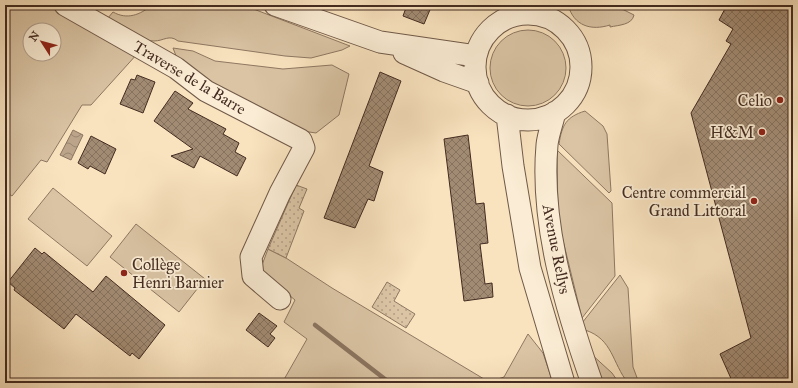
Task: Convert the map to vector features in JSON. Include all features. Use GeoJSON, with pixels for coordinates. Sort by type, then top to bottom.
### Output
{"type":"FeatureCollection","features":[{"type":"Feature","properties":{"kind":"street","name":"Traverse de la Barre"},"geometry":{"type":"LineString","coordinates":[[65,5],[176,68],[206,91],[301,140],[304,148],[280,194],[251,257],[253,276],[280,299]]}},
{"type":"Feature","properties":{"kind":"street"},"geometry":{"type":"LineString","coordinates":[[275,5],[380,42],[444,71],[478,83]]}},
{"type":"Feature","properties":{"kind":"street"},"geometry":{"type":"LineString","coordinates":[[504,13],[514,16],[528,14],[542,16],[554,13],[576,44],[581,65],[579,82],[575,92],[567,103],[556,112],[544,117],[532,120],[519,119],[507,115],[489,102],[482,93],[478,83],[475,70],[476,56],[481,42],[504,13]]}},
{"type":"Feature","properties":{"kind":"street"},"geometry":{"type":"LineString","coordinates":[[380,42],[476,56]]}},
{"type":"Feature","properties":{"kind":"street","name":"Avenue Rellys"},"geometry":{"type":"LineString","coordinates":[[556,112],[547,143],[546,193],[557,265],[573,329],[592,383]]}},
{"type":"Feature","properties":{"kind":"street","name":"Avenue Rellys"},"geometry":{"type":"LineString","coordinates":[[507,115],[513,166],[530,268],[564,383]]}},
{"type":"Feature","properties":{"kind":"shaded area"},"geometry":{"type":"Polygon","coordinates":[[[5,5],[55,5],[138,53],[91,105],[82,105],[47,162],[41,160],[12,196],[9,194],[5,201],[5,5]]]}},
{"type":"Feature","properties":{"kind":"shaded area"},"geometry":{"type":"Polygon","coordinates":[[[152,5],[243,5],[350,46],[342,50],[311,58],[285,56],[178,41],[172,38],[166,38],[158,41],[141,39],[129,34],[107,19],[113,12],[123,16],[128,16],[138,14],[152,5]]]}},
{"type":"Feature","properties":{"kind":"shaded area"},"geometry":{"type":"Polygon","coordinates":[[[568,5],[614,5],[634,15],[631,21],[625,24],[610,27],[610,25],[603,27],[590,27],[574,18],[568,5]]]}},
{"type":"Feature","properties":{"kind":"shaded area"},"geometry":{"type":"Polygon","coordinates":[[[521,30],[535,30],[549,36],[560,47],[566,61],[566,75],[563,83],[555,95],[549,100],[535,106],[521,106],[507,100],[496,89],[490,75],[490,61],[496,47],[507,36],[521,30]]]}},
{"type":"Feature","properties":{"kind":"shaded area"},"geometry":{"type":"Polygon","coordinates":[[[173,48],[193,51],[215,61],[283,69],[332,65],[349,74],[339,115],[316,133],[296,130],[213,89],[178,61],[173,48]]]}},
{"type":"Feature","properties":{"kind":"shaded area"},"geometry":{"type":"Polygon","coordinates":[[[585,111],[603,126],[607,134],[611,191],[609,193],[559,144],[564,127],[569,119],[585,111]]]}},
{"type":"Feature","properties":{"kind":"shaded area"},"geometry":{"type":"Polygon","coordinates":[[[557,150],[612,203],[615,276],[582,318],[558,220],[557,150]]]}},
{"type":"Feature","properties":{"kind":"shaded area"},"geometry":{"type":"Polygon","coordinates":[[[296,185],[307,189],[299,208],[304,211],[286,258],[268,249],[296,185]]]}},
{"type":"Feature","properties":{"kind":"shaded area"},"geometry":{"type":"Polygon","coordinates":[[[53,188],[112,236],[87,266],[28,219],[53,188]]]}},
{"type":"Feature","properties":{"kind":"shaded area"},"geometry":{"type":"Polygon","coordinates":[[[136,224],[205,279],[179,312],[110,257],[136,224]]]}},
{"type":"Feature","properties":{"kind":"shaded area"},"geometry":{"type":"Polygon","coordinates":[[[268,249],[286,258],[332,288],[489,382],[504,377],[528,334],[543,353],[553,383],[282,383],[307,339],[284,322],[295,300],[262,273],[262,265],[268,249]]]}},
{"type":"Feature","properties":{"kind":"shaded area"},"geometry":{"type":"Polygon","coordinates":[[[620,275],[628,288],[633,367],[639,383],[628,383],[607,345],[594,334],[585,330],[582,323],[620,275]]]}},
{"type":"Feature","properties":{"kind":"shaded area"},"geometry":{"type":"Polygon","coordinates":[[[387,282],[400,290],[394,301],[415,314],[406,328],[372,307],[387,282]]]}},
{"type":"Feature","properties":{"kind":"shaded area"},"geometry":{"type":"Polygon","coordinates":[[[589,352],[612,373],[619,383],[602,383],[589,352]]]}},
{"type":"Feature","properties":{"kind":"water"},"geometry":{"type":"Polygon","coordinates":[[[73,130],[83,135],[71,160],[60,155],[73,130]]]}},
{"type":"Feature","properties":{"kind":"building"},"geometry":{"type":"Polygon","coordinates":[[[407,5],[432,5],[424,24],[403,16],[407,5]]]}},
{"type":"Feature","properties":{"kind":"building","name":"Centre commercial Grand Littoral"},"geometry":{"type":"Polygon","coordinates":[[[727,5],[793,5],[793,383],[733,383],[720,354],[751,338],[691,113],[731,44],[726,41],[733,29],[719,20],[727,5]]]}},
{"type":"Feature","properties":{"kind":"building"},"geometry":{"type":"Polygon","coordinates":[[[380,72],[401,81],[369,166],[383,172],[374,201],[368,199],[355,228],[324,218],[380,72]]]}},
{"type":"Feature","properties":{"kind":"building"},"geometry":{"type":"Polygon","coordinates":[[[137,75],[155,82],[143,113],[120,104],[131,79],[135,80],[137,75]]]}},
{"type":"Feature","properties":{"kind":"building"},"geometry":{"type":"Polygon","coordinates":[[[175,91],[193,103],[188,109],[226,129],[223,134],[239,143],[235,152],[246,158],[237,176],[200,156],[194,168],[171,156],[193,149],[154,121],[175,91]]]}},
{"type":"Feature","properties":{"kind":"building"},"geometry":{"type":"Polygon","coordinates":[[[468,135],[476,204],[484,203],[488,243],[480,244],[485,284],[492,283],[493,297],[464,301],[444,139],[468,135]]]}},
{"type":"Feature","properties":{"kind":"building"},"geometry":{"type":"Polygon","coordinates":[[[91,136],[116,149],[105,174],[90,166],[88,169],[78,163],[91,136]]]}},
{"type":"Feature","properties":{"kind":"building"},"geometry":{"type":"Polygon","coordinates":[[[35,248],[42,254],[44,252],[93,292],[106,276],[165,325],[139,359],[132,353],[130,356],[76,314],[64,329],[14,290],[15,288],[8,282],[35,248]]]}},
{"type":"Feature","properties":{"kind":"building"},"geometry":{"type":"Polygon","coordinates":[[[259,313],[277,326],[270,334],[275,338],[268,347],[246,330],[259,313]]]}},
{"type":"Feature","properties":{"kind":"waterway"},"geometry":{"type":"LineString","coordinates":[[315,325],[390,383]]}},
{"type":"Feature","properties":{"kind":"place","name":"Celio"},"geometry":{"type":"Point","coordinates":[780,100]}},
{"type":"Feature","properties":{"kind":"place","name":"H&M"},"geometry":{"type":"Point","coordinates":[762,132]}},
{"type":"Feature","properties":{"kind":"place","name":"Centre commercial Grand Littoral"},"geometry":{"type":"Point","coordinates":[754,201]}},
{"type":"Feature","properties":{"kind":"place","name":"Collège Henri Barnier"},"geometry":{"type":"Point","coordinates":[124,273]}}]}
